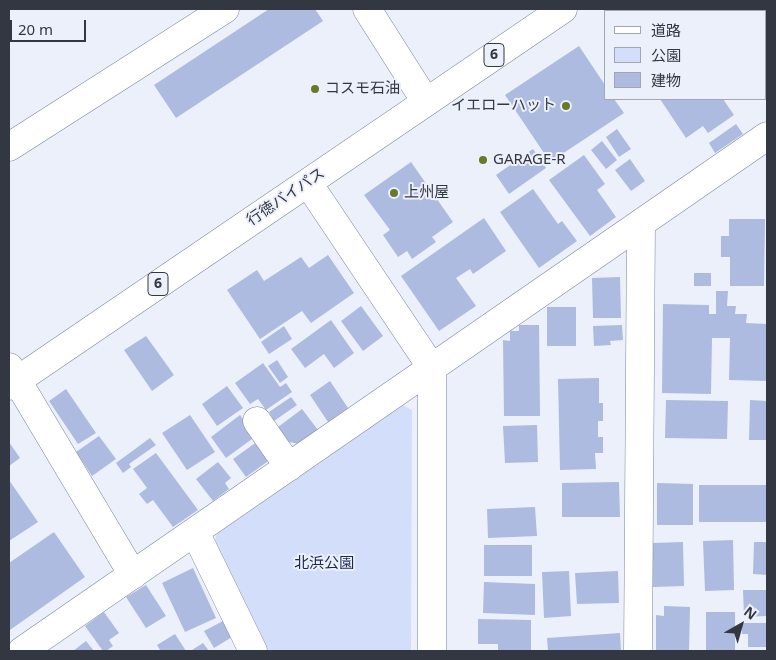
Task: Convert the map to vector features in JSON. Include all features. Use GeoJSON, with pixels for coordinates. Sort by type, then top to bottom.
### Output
{"type":"FeatureCollection","features":[{"type":"Feature","properties":{"kind":"street"},"geometry":{"type":"LineString","coordinates":[[9,147],[225,9]]}},
{"type":"Feature","properties":{"kind":"street"},"geometry":{"type":"LineString","coordinates":[[367,9],[426,102]]}},
{"type":"Feature","properties":{"kind":"street","name":"行徳バイパス"},"geometry":{"type":"LineString","coordinates":[[11,378],[308,183],[563,9]]}},
{"type":"Feature","properties":{"kind":"street"},"geometry":{"type":"LineString","coordinates":[[22,651],[767,136]]}},
{"type":"Feature","properties":{"kind":"street"},"geometry":{"type":"LineString","coordinates":[[308,183],[432,368],[432,651]]}},
{"type":"Feature","properties":{"kind":"street"},"geometry":{"type":"LineString","coordinates":[[638,651],[641,224]]}},
{"type":"Feature","properties":{"kind":"street"},"geometry":{"type":"LineString","coordinates":[[11,378],[133,575]]}},
{"type":"Feature","properties":{"kind":"street"},"geometry":{"type":"LineString","coordinates":[[257,421],[289,468]]}},
{"type":"Feature","properties":{"kind":"street"},"geometry":{"type":"LineString","coordinates":[[196,532],[253,651]]}},
{"type":"Feature","properties":{"kind":"green space","name":"北浜公園"},"geometry":{"type":"Polygon","coordinates":[[[401,404],[412,410],[411,651],[267,651],[214,543],[218,530],[401,404]]]}},
{"type":"Feature","properties":{"kind":"building"},"geometry":{"type":"Polygon","coordinates":[[[269,9],[315,9],[323,21],[176,118],[154,85],[269,9]]]}},
{"type":"Feature","properties":{"kind":"building"},"geometry":{"type":"Polygon","coordinates":[[[767,9],[767,16],[766,10],[731,10],[767,9]]]}},
{"type":"Feature","properties":{"kind":"building","name":"イエローハット"},"geometry":{"type":"Polygon","coordinates":[[[579,46],[604,84],[604,100],[615,100],[624,113],[550,162],[505,95],[579,46]]]}},
{"type":"Feature","properties":{"kind":"building"},"geometry":{"type":"Polygon","coordinates":[[[661,100],[724,100],[734,115],[708,133],[703,126],[686,138],[661,100]]]}},
{"type":"Feature","properties":{"kind":"building"},"geometry":{"type":"Polygon","coordinates":[[[736,124],[743,134],[715,153],[709,143],[736,124]]]}},
{"type":"Feature","properties":{"kind":"building"},"geometry":{"type":"Polygon","coordinates":[[[617,129],[631,149],[619,157],[606,137],[617,129]]]}},
{"type":"Feature","properties":{"kind":"building"},"geometry":{"type":"Polygon","coordinates":[[[602,141],[617,160],[606,169],[591,150],[602,141]]]}},
{"type":"Feature","properties":{"kind":"building"},"geometry":{"type":"Polygon","coordinates":[[[533,149],[546,168],[509,194],[496,175],[533,149]]]}},
{"type":"Feature","properties":{"kind":"building"},"geometry":{"type":"Polygon","coordinates":[[[584,155],[605,184],[597,190],[616,217],[590,236],[549,180],[584,155]]]}},
{"type":"Feature","properties":{"kind":"building"},"geometry":{"type":"Polygon","coordinates":[[[630,159],[645,181],[631,191],[615,170],[630,159]]]}},
{"type":"Feature","properties":{"kind":"building"},"geometry":{"type":"Polygon","coordinates":[[[411,162],[453,222],[432,237],[436,242],[412,259],[407,251],[398,257],[383,235],[390,230],[364,195],[411,162]]]}},
{"type":"Feature","properties":{"kind":"building"},"geometry":{"type":"Polygon","coordinates":[[[533,189],[558,224],[562,221],[577,241],[539,268],[500,212],[533,189]]]}},
{"type":"Feature","properties":{"kind":"building"},"geometry":{"type":"Polygon","coordinates":[[[484,218],[506,251],[473,274],[470,269],[456,278],[476,306],[439,331],[401,276],[484,218]]]}},
{"type":"Feature","properties":{"kind":"building"},"geometry":{"type":"Polygon","coordinates":[[[729,219],[765,219],[764,286],[730,286],[730,257],[721,257],[721,236],[729,236],[729,219]]]}},
{"type":"Feature","properties":{"kind":"building"},"geometry":{"type":"Polygon","coordinates":[[[328,255],[354,293],[311,323],[302,311],[260,339],[227,290],[257,270],[264,281],[301,257],[309,268],[328,255]]]}},
{"type":"Feature","properties":{"kind":"building"},"geometry":{"type":"Polygon","coordinates":[[[694,273],[711,273],[711,286],[694,286],[694,273]]]}},
{"type":"Feature","properties":{"kind":"building"},"geometry":{"type":"Polygon","coordinates":[[[620,277],[621,318],[593,318],[592,278],[620,277]]]}},
{"type":"Feature","properties":{"kind":"building"},"geometry":{"type":"Polygon","coordinates":[[[716,291],[728,291],[727,306],[736,306],[735,314],[747,314],[746,323],[767,324],[767,381],[729,380],[730,338],[712,338],[711,394],[662,393],[663,304],[709,305],[709,314],[716,314],[716,291]]]}},
{"type":"Feature","properties":{"kind":"building"},"geometry":{"type":"Polygon","coordinates":[[[361,306],[383,336],[363,351],[341,321],[361,306]]]}},
{"type":"Feature","properties":{"kind":"building"},"geometry":{"type":"Polygon","coordinates":[[[547,307],[576,307],[576,346],[547,346],[547,307]]]}},
{"type":"Feature","properties":{"kind":"building"},"geometry":{"type":"Polygon","coordinates":[[[331,320],[354,353],[334,368],[324,354],[305,368],[291,349],[331,320]]]}},
{"type":"Feature","properties":{"kind":"building"},"geometry":{"type":"Polygon","coordinates":[[[519,325],[539,325],[540,416],[504,416],[503,340],[510,341],[510,331],[519,331],[519,325]]]}},
{"type":"Feature","properties":{"kind":"building"},"geometry":{"type":"Polygon","coordinates":[[[622,325],[623,340],[610,341],[611,345],[594,346],[593,326],[622,325]]]}},
{"type":"Feature","properties":{"kind":"building"},"geometry":{"type":"Polygon","coordinates":[[[284,326],[292,339],[269,354],[261,342],[284,326]]]}},
{"type":"Feature","properties":{"kind":"building"},"geometry":{"type":"Polygon","coordinates":[[[146,336],[174,375],[152,391],[124,350],[146,336]]]}},
{"type":"Feature","properties":{"kind":"building"},"geometry":{"type":"Polygon","coordinates":[[[277,360],[288,377],[280,383],[268,366],[277,360]]]}},
{"type":"Feature","properties":{"kind":"building"},"geometry":{"type":"Polygon","coordinates":[[[263,363],[280,387],[286,383],[292,392],[266,410],[258,399],[250,404],[235,383],[263,363]]]}},
{"type":"Feature","properties":{"kind":"building"},"geometry":{"type":"Polygon","coordinates":[[[599,378],[599,403],[603,403],[603,421],[598,421],[598,437],[603,437],[603,453],[595,453],[596,469],[560,470],[558,379],[599,378]]]}},
{"type":"Feature","properties":{"kind":"building"},"geometry":{"type":"Polygon","coordinates":[[[330,381],[348,408],[328,422],[310,395],[330,381]]]}},
{"type":"Feature","properties":{"kind":"building"},"geometry":{"type":"Polygon","coordinates":[[[227,386],[243,408],[217,426],[202,404],[227,386]]]}},
{"type":"Feature","properties":{"kind":"building"},"geometry":{"type":"Polygon","coordinates":[[[66,389],[96,433],[78,444],[49,401],[66,389]]]}},
{"type":"Feature","properties":{"kind":"building"},"geometry":{"type":"Polygon","coordinates":[[[291,397],[297,405],[274,421],[269,412],[291,397]]]}},
{"type":"Feature","properties":{"kind":"building"},"geometry":{"type":"Polygon","coordinates":[[[666,400],[728,401],[727,439],[665,438],[666,400]]]}},
{"type":"Feature","properties":{"kind":"building"},"geometry":{"type":"Polygon","coordinates":[[[750,400],[767,401],[767,440],[749,440],[750,400]]]}},
{"type":"Feature","properties":{"kind":"building"},"geometry":{"type":"Polygon","coordinates":[[[302,409],[318,430],[299,444],[289,442],[278,427],[302,409]]]}},
{"type":"Feature","properties":{"kind":"building"},"geometry":{"type":"Polygon","coordinates":[[[190,415],[215,452],[187,470],[162,433],[190,415]]]}},
{"type":"Feature","properties":{"kind":"building"},"geometry":{"type":"Polygon","coordinates":[[[240,415],[256,436],[226,458],[211,437],[240,415]]]}},
{"type":"Feature","properties":{"kind":"building"},"geometry":{"type":"Polygon","coordinates":[[[537,425],[538,462],[505,463],[503,426],[537,425]]]}},
{"type":"Feature","properties":{"kind":"building"},"geometry":{"type":"Polygon","coordinates":[[[99,436],[116,459],[92,476],[76,452],[99,436]]]}},
{"type":"Feature","properties":{"kind":"building"},"geometry":{"type":"Polygon","coordinates":[[[150,438],[156,445],[129,464],[131,467],[123,473],[116,463],[150,438]]]}},
{"type":"Feature","properties":{"kind":"building"},"geometry":{"type":"Polygon","coordinates":[[[258,441],[271,459],[246,477],[233,459],[258,441]]]}},
{"type":"Feature","properties":{"kind":"building"},"geometry":{"type":"Polygon","coordinates":[[[9,442],[20,458],[9,466],[9,442]]]}},
{"type":"Feature","properties":{"kind":"building"},"geometry":{"type":"Polygon","coordinates":[[[156,453],[198,510],[173,527],[153,500],[147,504],[139,494],[147,488],[133,469],[156,453]]]}},
{"type":"Feature","properties":{"kind":"building"},"geometry":{"type":"Polygon","coordinates":[[[218,462],[231,478],[225,483],[229,489],[213,501],[196,479],[218,462]]]}},
{"type":"Feature","properties":{"kind":"building"},"geometry":{"type":"Polygon","coordinates":[[[9,480],[38,522],[9,541],[9,480]]]}},
{"type":"Feature","properties":{"kind":"building"},"geometry":{"type":"Polygon","coordinates":[[[619,482],[620,517],[562,517],[562,483],[619,482]]]}},
{"type":"Feature","properties":{"kind":"building"},"geometry":{"type":"Polygon","coordinates":[[[657,483],[693,484],[693,525],[657,525],[657,483]]]}},
{"type":"Feature","properties":{"kind":"building"},"geometry":{"type":"Polygon","coordinates":[[[699,485],[767,485],[767,522],[699,522],[699,485]]]}},
{"type":"Feature","properties":{"kind":"building"},"geometry":{"type":"Polygon","coordinates":[[[535,507],[537,536],[488,538],[487,509],[535,507]]]}},
{"type":"Feature","properties":{"kind":"building"},"geometry":{"type":"Polygon","coordinates":[[[54,532],[85,577],[10,630],[9,563],[54,532]]]}},
{"type":"Feature","properties":{"kind":"building"},"geometry":{"type":"Polygon","coordinates":[[[733,540],[734,590],[705,591],[703,541],[733,540]]]}},
{"type":"Feature","properties":{"kind":"building"},"geometry":{"type":"Polygon","coordinates":[[[683,542],[684,586],[653,587],[653,543],[683,542]]]}},
{"type":"Feature","properties":{"kind":"building"},"geometry":{"type":"Polygon","coordinates":[[[754,542],[767,542],[767,575],[753,574],[754,542]]]}},
{"type":"Feature","properties":{"kind":"building"},"geometry":{"type":"Polygon","coordinates":[[[484,545],[532,545],[532,576],[484,576],[484,545]]]}},
{"type":"Feature","properties":{"kind":"building"},"geometry":{"type":"Polygon","coordinates":[[[193,568],[216,618],[185,632],[162,583],[193,568]]]}},
{"type":"Feature","properties":{"kind":"building"},"geometry":{"type":"Polygon","coordinates":[[[569,571],[571,616],[544,618],[542,572],[569,571]]]}},
{"type":"Feature","properties":{"kind":"building"},"geometry":{"type":"Polygon","coordinates":[[[618,571],[619,603],[577,604],[575,573],[618,571]]]}},
{"type":"Feature","properties":{"kind":"building"},"geometry":{"type":"Polygon","coordinates":[[[484,582],[535,584],[535,615],[483,613],[484,582]]]}},
{"type":"Feature","properties":{"kind":"building"},"geometry":{"type":"Polygon","coordinates":[[[146,585],[166,616],[146,628],[126,597],[146,585]]]}},
{"type":"Feature","properties":{"kind":"building"},"geometry":{"type":"Polygon","coordinates":[[[743,590],[767,590],[767,616],[744,617],[743,590]]]}},
{"type":"Feature","properties":{"kind":"building"},"geometry":{"type":"Polygon","coordinates":[[[664,606],[690,607],[689,651],[656,651],[656,615],[664,616],[664,606]]]}},
{"type":"Feature","properties":{"kind":"building"},"geometry":{"type":"Polygon","coordinates":[[[104,612],[119,633],[109,640],[113,646],[106,651],[103,651],[85,626],[104,612]]]}},
{"type":"Feature","properties":{"kind":"building"},"geometry":{"type":"Polygon","coordinates":[[[706,612],[735,612],[735,651],[706,651],[706,612]]]}},
{"type":"Feature","properties":{"kind":"building"},"geometry":{"type":"Polygon","coordinates":[[[478,619],[531,620],[531,651],[498,651],[498,644],[478,644],[478,619]]]}},
{"type":"Feature","properties":{"kind":"building"},"geometry":{"type":"Polygon","coordinates":[[[223,621],[232,637],[214,648],[204,631],[223,621]]]}},
{"type":"Feature","properties":{"kind":"building"},"geometry":{"type":"Polygon","coordinates":[[[742,623],[767,623],[767,647],[748,647],[748,634],[742,634],[742,623]]]}},
{"type":"Feature","properties":{"kind":"building"},"geometry":{"type":"Polygon","coordinates":[[[620,633],[621,651],[548,651],[547,638],[620,633]]]}},
{"type":"Feature","properties":{"kind":"building"},"geometry":{"type":"Polygon","coordinates":[[[175,634],[186,651],[158,651],[160,650],[157,645],[175,634]]]}},
{"type":"Feature","properties":{"kind":"building"},"geometry":{"type":"Polygon","coordinates":[[[86,641],[94,651],[73,651],[86,641]]]}},
{"type":"Feature","properties":{"kind":"building"},"geometry":{"type":"Polygon","coordinates":[[[203,643],[209,651],[192,650],[203,643]]]}},
{"type":"Feature","properties":{"kind":"place","name":"コスモ石油"},"geometry":{"type":"Point","coordinates":[315,89]}},
{"type":"Feature","properties":{"kind":"place","name":"イエローハット"},"geometry":{"type":"Point","coordinates":[566,106]}},
{"type":"Feature","properties":{"kind":"place","name":"GARAGE-R"},"geometry":{"type":"Point","coordinates":[483,160]}},
{"type":"Feature","properties":{"kind":"place","name":"上州屋"},"geometry":{"type":"Point","coordinates":[394,193]}}]}
